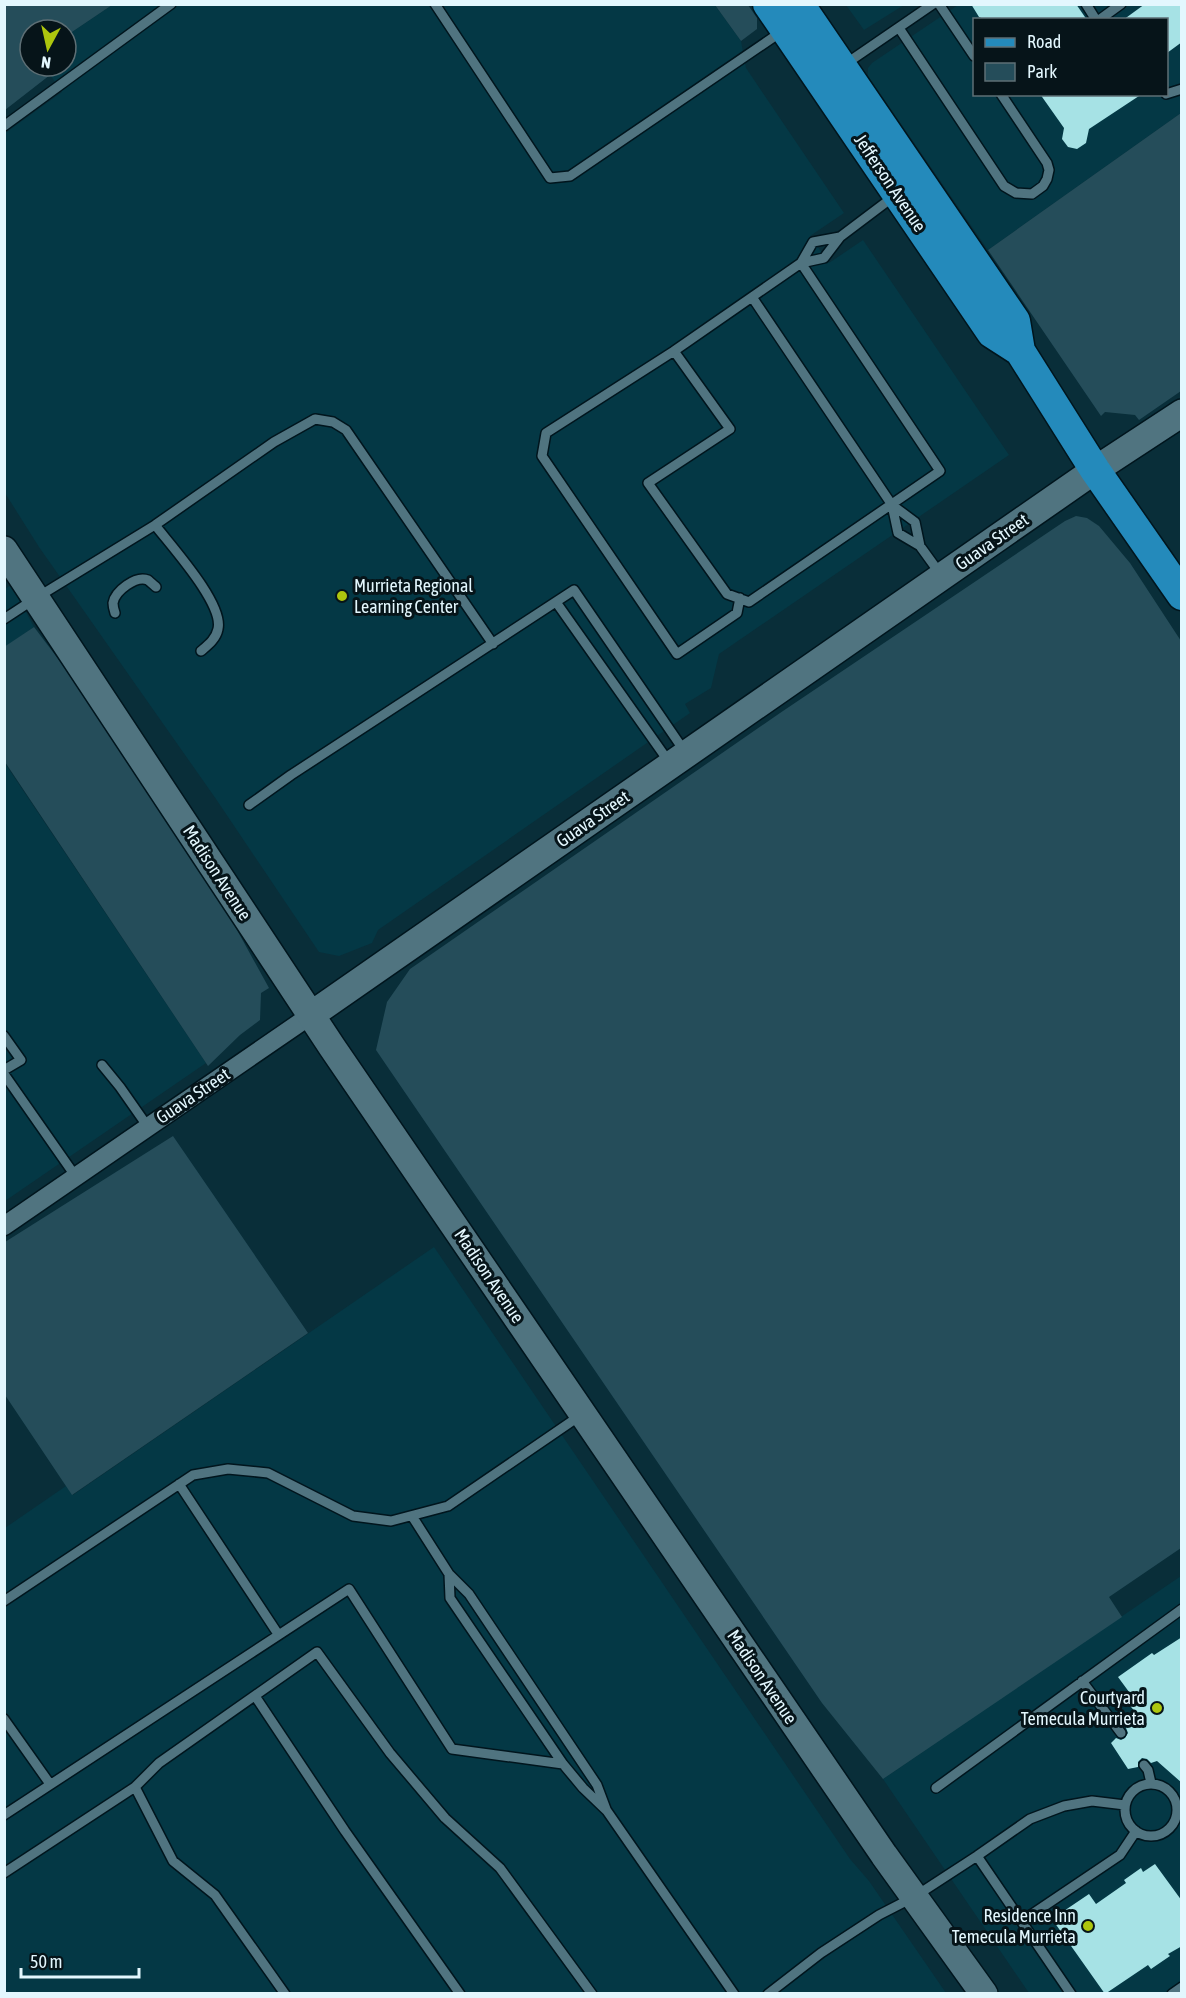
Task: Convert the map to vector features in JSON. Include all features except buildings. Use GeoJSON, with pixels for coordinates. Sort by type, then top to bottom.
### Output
{"type":"FeatureCollection","features":[{"type":"Feature","properties":{"kind":"main road","name":"Jefferson Avenue"},"geometry":{"type":"LineString","coordinates":[[768,4],[792,17],[842,66],[1015,321],[1020,351],[1095,470],[1182,595]]}},
{"type":"Feature","properties":{"kind":"main road","name":"Jefferson Avenue"},"geometry":{"type":"LineString","coordinates":[[792,17],[898,194],[992,333],[1020,351]]}},
{"type":"Feature","properties":{"kind":"street","name":"Guava Street"},"geometry":{"type":"LineString","coordinates":[[4,1226],[311,1016],[1095,470],[1182,413]]}},
{"type":"Feature","properties":{"kind":"street","name":"Madison Avenue"},"geometry":{"type":"LineString","coordinates":[[4,550],[311,1016],[914,1897],[984,1994]]}},
{"type":"Feature","properties":{"kind":"lane"},"geometry":{"type":"LineString","coordinates":[[4,126],[171,4]]}},
{"type":"Feature","properties":{"kind":"lane"},"geometry":{"type":"LineString","coordinates":[[435,4],[550,178],[570,176],[792,17]]}},
{"type":"Feature","properties":{"kind":"lane"},"geometry":{"type":"LineString","coordinates":[[842,66],[933,4]]}},
{"type":"Feature","properties":{"kind":"lane"},"geometry":{"type":"LineString","coordinates":[[939,4],[973,53]]}},
{"type":"Feature","properties":{"kind":"lane"},"geometry":{"type":"LineString","coordinates":[[1086,4],[1096,18]]}},
{"type":"Feature","properties":{"kind":"lane"},"geometry":{"type":"LineString","coordinates":[[1100,18],[1121,4]]}},
{"type":"Feature","properties":{"kind":"lane"},"geometry":{"type":"LineString","coordinates":[[899,28],[1005,186],[1016,193],[1032,194],[1043,186],[1047,179],[1047,163],[1001,96]]}},
{"type":"Feature","properties":{"kind":"lane"},"geometry":{"type":"LineString","coordinates":[[740,598],[737,613],[677,654],[542,456],[546,433],[674,351],[801,263],[824,258],[840,237],[898,194]]}},
{"type":"Feature","properties":{"kind":"lane"},"geometry":{"type":"LineString","coordinates":[[801,263],[813,242],[840,237]]}},
{"type":"Feature","properties":{"kind":"lane"},"geometry":{"type":"LineString","coordinates":[[674,351],[730,429],[648,483],[727,594],[749,602],[940,471],[801,263]]}},
{"type":"Feature","properties":{"kind":"lane"},"geometry":{"type":"LineString","coordinates":[[752,297],[892,506],[898,533],[920,546],[942,576]]}},
{"type":"Feature","properties":{"kind":"lane"},"geometry":{"type":"LineString","coordinates":[[4,619],[156,525],[274,442],[315,419],[333,422],[346,430],[493,644]]}},
{"type":"Feature","properties":{"kind":"lane"},"geometry":{"type":"LineString","coordinates":[[892,506],[915,522],[920,546]]}},
{"type":"Feature","properties":{"kind":"lane"},"geometry":{"type":"LineString","coordinates":[[156,525],[211,599],[218,613],[219,627],[214,640],[201,651]]}},
{"type":"Feature","properties":{"kind":"lane"},"geometry":{"type":"LineString","coordinates":[[115,613],[113,602],[119,592],[129,584],[141,579],[149,580],[156,587]]}},
{"type":"Feature","properties":{"kind":"lane"},"geometry":{"type":"LineString","coordinates":[[249,805],[291,775],[574,590],[679,759]]}},
{"type":"Feature","properties":{"kind":"lane"},"geometry":{"type":"LineString","coordinates":[[556,602],[679,759]]}},
{"type":"Feature","properties":{"kind":"lane"},"geometry":{"type":"LineString","coordinates":[[4,1036],[21,1060],[4,1072],[76,1177]]}},
{"type":"Feature","properties":{"kind":"lane"},"geometry":{"type":"LineString","coordinates":[[102,1065],[148,1127]]}},
{"type":"Feature","properties":{"kind":"lane"},"geometry":{"type":"LineString","coordinates":[[4,1601],[193,1474],[228,1469],[268,1473],[353,1516],[391,1521],[448,1506],[583,1414]]}},
{"type":"Feature","properties":{"kind":"lane"},"geometry":{"type":"LineString","coordinates":[[179,1484],[279,1634]]}},
{"type":"Feature","properties":{"kind":"lane"},"geometry":{"type":"LineString","coordinates":[[412,1516],[448,1574],[469,1594],[597,1785],[607,1811]]}},
{"type":"Feature","properties":{"kind":"lane"},"geometry":{"type":"LineString","coordinates":[[448,1574],[450,1598],[563,1764],[583,1788],[607,1811],[734,1994]]}},
{"type":"Feature","properties":{"kind":"lane"},"geometry":{"type":"LineString","coordinates":[[4,1815],[349,1589],[452,1749],[563,1764]]}},
{"type":"Feature","properties":{"kind":"lane"},"geometry":{"type":"LineString","coordinates":[[936,1788],[1182,1609]]}},
{"type":"Feature","properties":{"kind":"lane"},"geometry":{"type":"LineString","coordinates":[[4,1873],[135,1787],[159,1763],[317,1652],[390,1753],[445,1818],[500,1868],[592,1994]]}},
{"type":"Feature","properties":{"kind":"lane"},"geometry":{"type":"LineString","coordinates":[[1082,1681],[1121,1733]]}},
{"type":"Feature","properties":{"kind":"lane"},"geometry":{"type":"LineString","coordinates":[[255,1696],[345,1831],[460,1994]]}},
{"type":"Feature","properties":{"kind":"lane"},"geometry":{"type":"LineString","coordinates":[[4,1719],[50,1784]]}},
{"type":"Feature","properties":{"kind":"lane"},"geometry":{"type":"LineString","coordinates":[[1144,1765],[1148,1770],[1151,1783]]}},
{"type":"Feature","properties":{"kind":"lane"},"geometry":{"type":"LineString","coordinates":[[1151,1783],[1167,1788],[1176,1799],[1180,1812],[1171,1827],[1161,1834],[1149,1836],[1136,1831],[1126,1819],[1125,1805],[1135,1788],[1151,1783]]}},
{"type":"Feature","properties":{"kind":"lane"},"geometry":{"type":"LineString","coordinates":[[135,1787],[173,1861],[215,1895],[285,1994]]}},
{"type":"Feature","properties":{"kind":"lane"},"geometry":{"type":"LineString","coordinates":[[768,1994],[821,1953],[879,1915],[914,1897],[1030,1819],[1064,1806],[1092,1801],[1125,1805]]}},
{"type":"Feature","properties":{"kind":"lane"},"geometry":{"type":"LineString","coordinates":[[1022,1921],[1120,1855],[1136,1831]]}},
{"type":"Feature","properties":{"kind":"lane"},"geometry":{"type":"LineString","coordinates":[[977,1856],[1071,1994]]}},
{"type":"Feature","properties":{"kind":"lane"},"geometry":{"type":"LineString","coordinates":[[1172,1994],[1182,1987]]}},
{"type":"Feature","properties":{"kind":"shaded area"},"geometry":{"type":"Polygon","coordinates":[[[112,5],[715,5],[741,41],[746,68],[844,213],[810,236],[829,263],[863,240],[1009,455],[719,654],[711,688],[685,704],[690,713],[378,930],[372,943],[339,956],[319,952],[216,799],[39,547],[5,493],[4,134],[62,92],[52,78],[78,78],[78,28],[112,5]]]}},
{"type":"Feature","properties":{"kind":"shaded area"},"geometry":{"type":"Polygon","coordinates":[[[846,5],[904,5],[864,30],[846,5]]]}},
{"type":"Feature","properties":{"kind":"shaded area"},"geometry":{"type":"Polygon","coordinates":[[[958,5],[1181,5],[1181,113],[988,250],[868,76],[868,68],[872,63],[958,5]]]}},
{"type":"Feature","properties":{"kind":"shaded area"},"geometry":{"type":"Polygon","coordinates":[[[11,585],[34,627],[5,647],[5,589],[11,585]]]}},
{"type":"Feature","properties":{"kind":"shaded area"},"geometry":{"type":"Polygon","coordinates":[[[4,762],[206,1063],[5,1201],[4,1201],[4,762]]]}},
{"type":"Feature","properties":{"kind":"shaded area"},"geometry":{"type":"Polygon","coordinates":[[[434,1247],[850,1859],[869,1881],[946,1993],[5,1994],[5,1528],[66,1486],[73,1495],[434,1247]]]}},
{"type":"Feature","properties":{"kind":"shaded area"},"geometry":{"type":"Polygon","coordinates":[[[1181,1576],[1181,1993],[1029,1993],[883,1779],[1181,1576]]]}},
{"type":"Feature","properties":{"kind":"green space"},"geometry":{"type":"Polygon","coordinates":[[[5,4],[112,4],[78,28],[78,18],[18,18],[18,78],[46,78],[5,110],[5,4]]]}},
{"type":"Feature","properties":{"kind":"green space"},"geometry":{"type":"Polygon","coordinates":[[[715,5],[748,5],[757,18],[757,29],[741,41],[715,5]]]}},
{"type":"Feature","properties":{"kind":"green space"},"geometry":{"type":"Polygon","coordinates":[[[1181,113],[1181,391],[1139,420],[1135,415],[1105,412],[1101,416],[988,250],[1181,113]]]}},
{"type":"Feature","properties":{"kind":"green space"},"geometry":{"type":"Polygon","coordinates":[[[1076,516],[1087,518],[1099,526],[1130,563],[1181,641],[1181,1548],[1109,1597],[1122,1617],[883,1779],[822,1703],[376,1050],[387,1002],[410,969],[780,713],[1065,521],[1076,516]]]}},
{"type":"Feature","properties":{"kind":"green space"},"geometry":{"type":"Polygon","coordinates":[[[34,627],[103,718],[198,859],[269,988],[261,993],[260,1020],[240,1035],[208,1066],[5,762],[4,647],[34,627]]]}},
{"type":"Feature","properties":{"kind":"green space"},"geometry":{"type":"Polygon","coordinates":[[[173,1136],[308,1333],[72,1495],[5,1395],[5,1242],[173,1136]]]}},
{"type":"Feature","properties":{"kind":"place","name":"Murrieta Regional Learning Center"},"geometry":{"type":"Point","coordinates":[342,596]}},
{"type":"Feature","properties":{"kind":"place","name":"Courtyard Temecula Murrieta"},"geometry":{"type":"Point","coordinates":[1157,1708]}},
{"type":"Feature","properties":{"kind":"place","name":"Residence Inn Temecula Murrieta"},"geometry":{"type":"Point","coordinates":[1088,1926]}}]}
